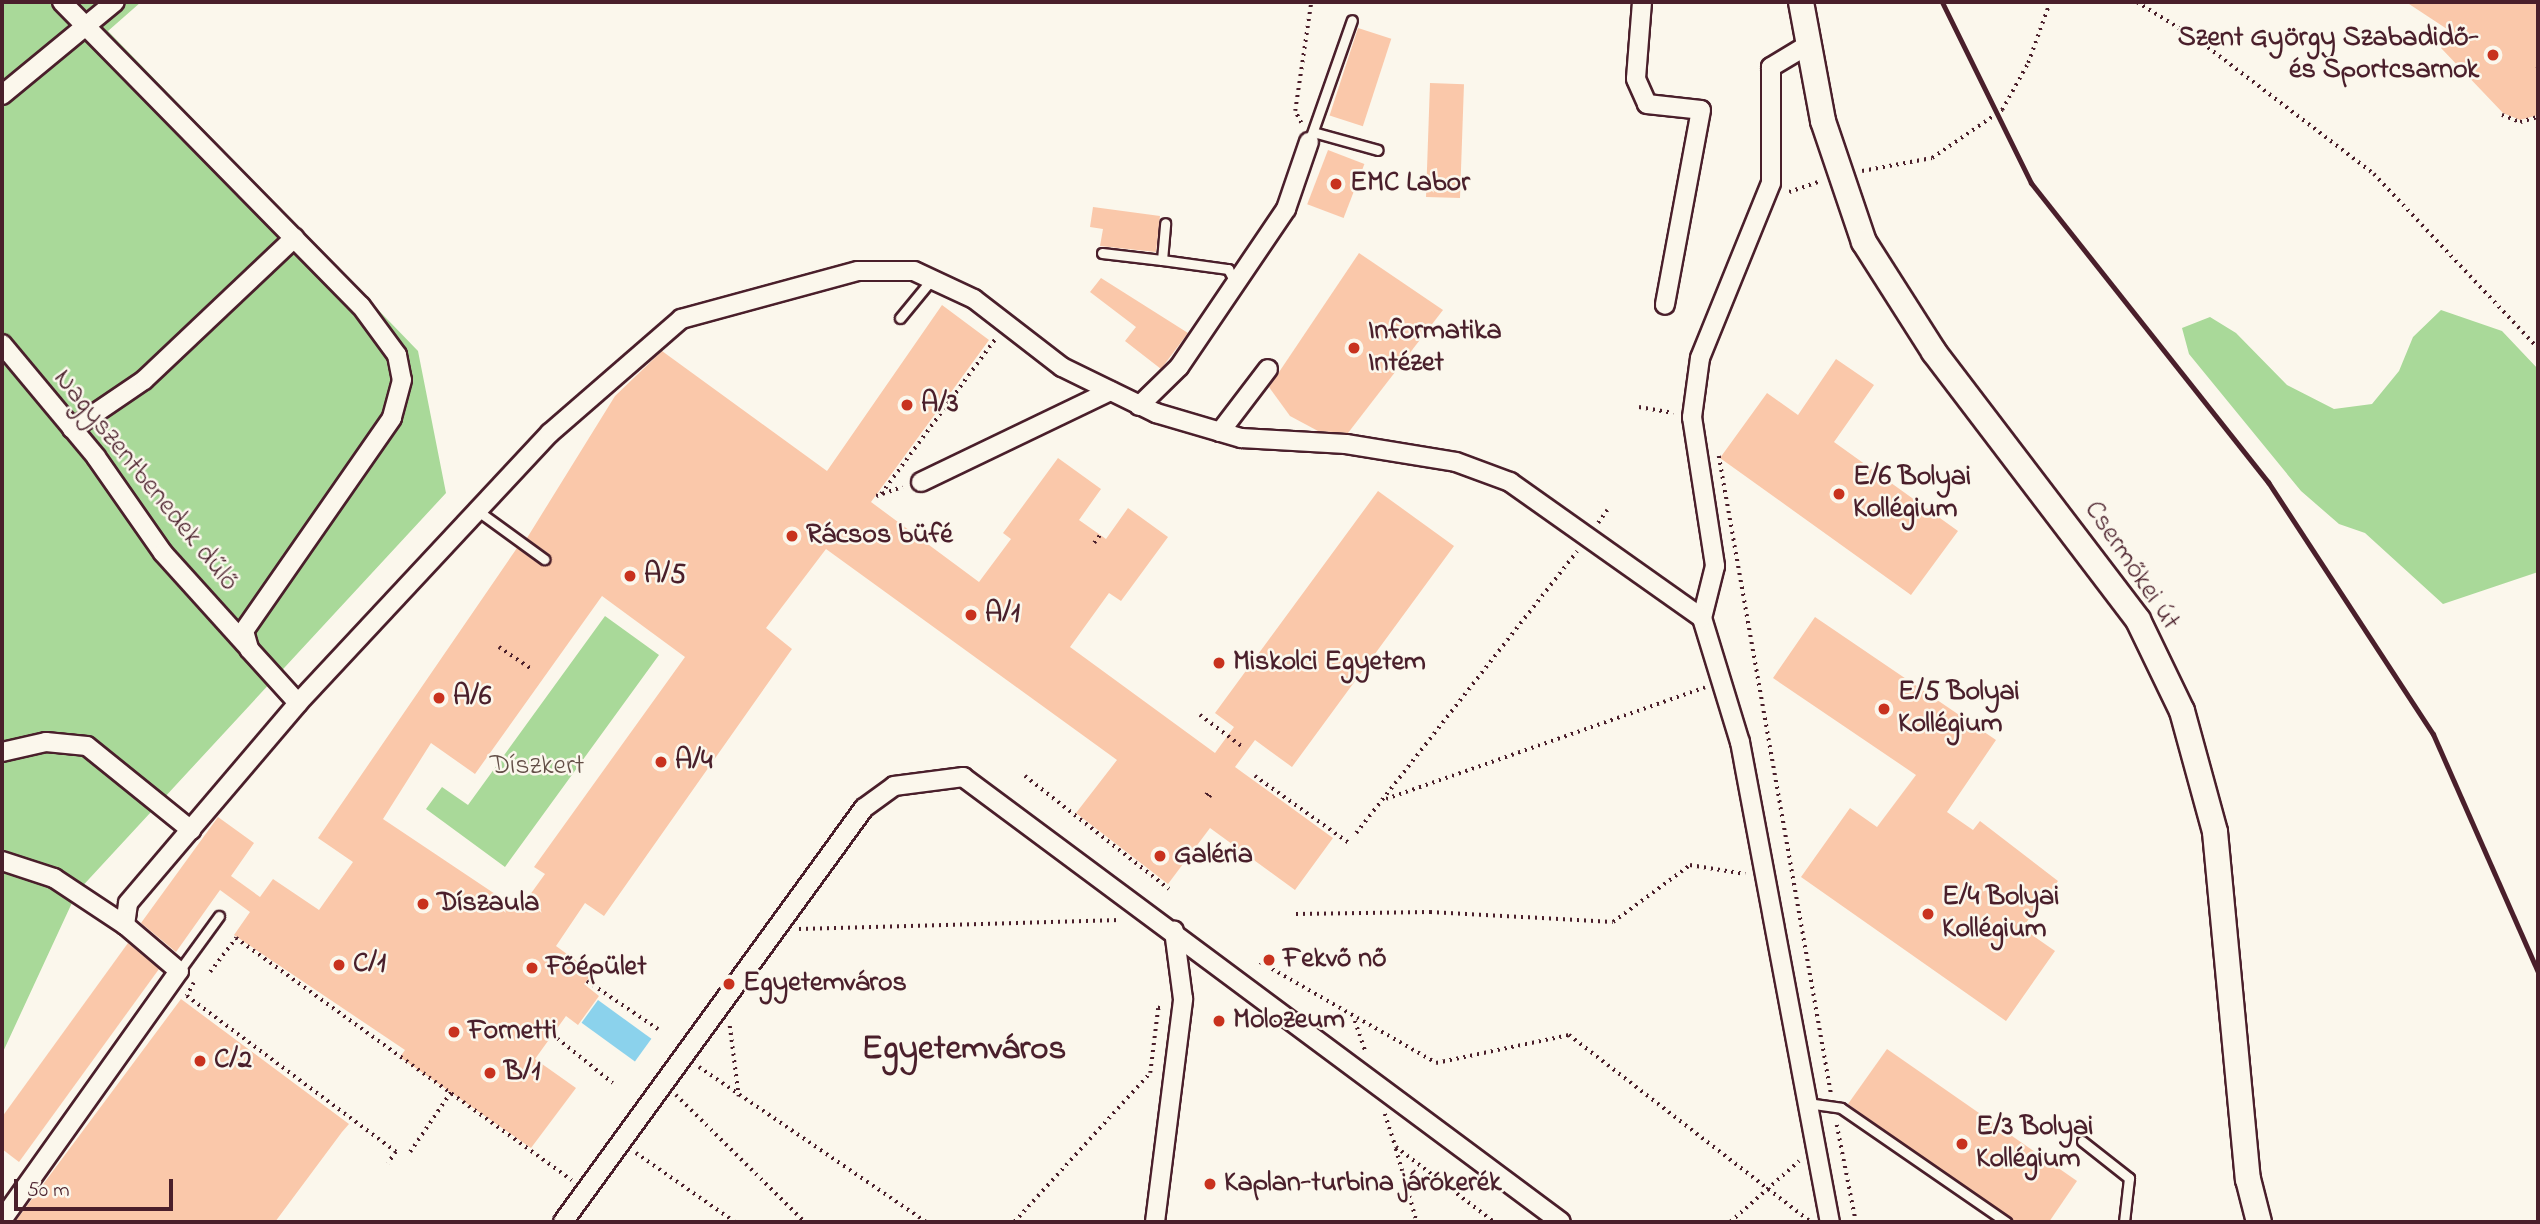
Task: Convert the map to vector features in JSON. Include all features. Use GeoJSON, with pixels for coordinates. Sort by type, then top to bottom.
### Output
{"type":"FeatureCollection","features":[{"type":"Feature","properties":{"kind":"main road","name":"Csermőkei út"},"geometry":{"type":"LineString","coordinates":[[1801,2],[1806,46],[1839,175],[1885,278],[2138,620],[2182,710],[2215,832],[2248,1179],[2259,1222]]}},
{"type":"Feature","properties":{"kind":"street"},"geometry":{"type":"LineString","coordinates":[[62,2],[80,16],[361,306],[397,355],[402,380],[392,418],[358,471],[244,631],[249,649]]}},
{"type":"Feature","properties":{"kind":"street"},"geometry":{"type":"LineString","coordinates":[[2,95],[80,16],[115,2]]}},
{"type":"Feature","properties":{"kind":"street"},"geometry":{"type":"LineString","coordinates":[[1642,2],[1636,79],[1647,104],[1701,110],[1665,304]]}},
{"type":"Feature","properties":{"kind":"street"},"geometry":{"type":"LineString","coordinates":[[1806,46],[1771,67],[1774,146],[1764,201],[1700,358],[1692,416],[1715,566],[1702,618],[1740,743],[1830,1222]]}},
{"type":"Feature","properties":{"kind":"street"},"geometry":{"type":"LineString","coordinates":[[1139,406],[1179,367],[1286,209],[1311,137]]}},
{"type":"Feature","properties":{"kind":"street"},"geometry":{"type":"LineString","coordinates":[[72,429],[144,380],[294,238]]}},
{"type":"Feature","properties":{"kind":"street"},"geometry":{"type":"LineString","coordinates":[[125,925],[128,903],[298,704],[550,433],[681,319],[858,271],[914,271],[974,299],[1062,367],[1139,406],[1220,432],[1456,461],[1510,482],[1702,618]]}},
{"type":"Feature","properties":{"kind":"street","name":"Nagyszentbenedek dűlő"},"geometry":{"type":"LineString","coordinates":[[2,344],[72,429],[163,553],[298,704]]}},
{"type":"Feature","properties":{"kind":"street"},"geometry":{"type":"LineString","coordinates":[[1220,432],[1268,369]]}},
{"type":"Feature","properties":{"kind":"street"},"geometry":{"type":"LineString","coordinates":[[921,482],[1110,391]]}},
{"type":"Feature","properties":{"kind":"street"},"geometry":{"type":"LineString","coordinates":[[2,752],[46,743],[87,746],[191,830]]}},
{"type":"Feature","properties":{"kind":"street"},"geometry":{"type":"LineString","coordinates":[[563,1222],[624,1145],[864,808],[894,786],[962,777],[1174,931],[1377,1088],[1556,1218]]}},
{"type":"Feature","properties":{"kind":"street"},"geometry":{"type":"LineString","coordinates":[[2,861],[54,878],[125,925],[179,971],[2,1220]]}},
{"type":"Feature","properties":{"kind":"street"},"geometry":{"type":"LineString","coordinates":[[1154,1222],[1183,999],[1174,931]]}},
{"type":"Feature","properties":{"kind":"lane"},"geometry":{"type":"LineString","coordinates":[[1352,20],[1311,137],[1378,150]]}},
{"type":"Feature","properties":{"kind":"lane"},"geometry":{"type":"LineString","coordinates":[[1162,260],[1166,223]]}},
{"type":"Feature","properties":{"kind":"lane"},"geometry":{"type":"LineString","coordinates":[[1102,253],[1228,269],[1236,286]]}},
{"type":"Feature","properties":{"kind":"lane"},"geometry":{"type":"LineString","coordinates":[[900,318],[932,279]]}},
{"type":"Feature","properties":{"kind":"lane"},"geometry":{"type":"LineString","coordinates":[[478,511],[544,559]]}},
{"type":"Feature","properties":{"kind":"lane"},"geometry":{"type":"LineString","coordinates":[[179,971],[219,916]]}},
{"type":"Feature","properties":{"kind":"lane"},"geometry":{"type":"LineString","coordinates":[[1807,1103],[1833,1105],[2006,1222]]}},
{"type":"Feature","properties":{"kind":"lane"},"geometry":{"type":"LineString","coordinates":[[2082,1141],[2129,1178],[2124,1222]]}},
{"type":"Feature","properties":{"kind":"path"},"geometry":{"type":"LineString","coordinates":[[1311,2],[1295,111],[1311,137]]}},
{"type":"Feature","properties":{"kind":"path"},"geometry":{"type":"LineString","coordinates":[[1764,201],[1839,175],[1931,158],[2002,110],[2028,63],[2050,2]]}},
{"type":"Feature","properties":{"kind":"path"},"geometry":{"type":"LineString","coordinates":[[2137,2],[2197,39],[2374,174],[2538,348]]}},
{"type":"Feature","properties":{"kind":"path"},"geometry":{"type":"LineString","coordinates":[[2502,115],[2520,122],[2538,117]]}},
{"type":"Feature","properties":{"kind":"path"},"geometry":{"type":"LineString","coordinates":[[921,482],[878,495],[994,341]]}},
{"type":"Feature","properties":{"kind":"path"},"geometry":{"type":"LineString","coordinates":[[1639,407],[1692,416]]}},
{"type":"Feature","properties":{"kind":"path"},"geometry":{"type":"LineString","coordinates":[[1720,458],[1833,1105],[1856,1222]]}},
{"type":"Feature","properties":{"kind":"path"},"geometry":{"type":"LineString","coordinates":[[1356,834],[1607,510]]}},
{"type":"Feature","properties":{"kind":"path"},"geometry":{"type":"LineString","coordinates":[[1094,543],[1100,535]]}},
{"type":"Feature","properties":{"kind":"path"},"geometry":{"type":"LineString","coordinates":[[499,647],[533,670]]}},
{"type":"Feature","properties":{"kind":"path"},"geometry":{"type":"LineString","coordinates":[[1384,800],[1722,681]]}},
{"type":"Feature","properties":{"kind":"path"},"geometry":{"type":"LineString","coordinates":[[1200,715],[1244,748]]}},
{"type":"Feature","properties":{"kind":"path"},"geometry":{"type":"LineString","coordinates":[[1025,776],[1169,890]]}},
{"type":"Feature","properties":{"kind":"path"},"geometry":{"type":"LineString","coordinates":[[1255,776],[1349,843]]}},
{"type":"Feature","properties":{"kind":"path"},"geometry":{"type":"LineString","coordinates":[[1296,914],[1430,912],[1614,922],[1690,865],[1764,877]]}},
{"type":"Feature","properties":{"kind":"path"},"geometry":{"type":"LineString","coordinates":[[778,930],[1157,919]]}},
{"type":"Feature","properties":{"kind":"path"},"geometry":{"type":"LineString","coordinates":[[210,972],[236,938],[571,1180],[578,1170]]}},
{"type":"Feature","properties":{"kind":"path"},"geometry":{"type":"LineString","coordinates":[[1260,962],[1436,1063],[1569,1035],[1812,1222]]}},
{"type":"Feature","properties":{"kind":"path"},"geometry":{"type":"LineString","coordinates":[[587,981],[658,1029]]}},
{"type":"Feature","properties":{"kind":"path"},"geometry":{"type":"LineString","coordinates":[[197,984],[187,996],[396,1152],[388,1164]]}},
{"type":"Feature","properties":{"kind":"path"},"geometry":{"type":"LineString","coordinates":[[727,997],[739,1096]]}},
{"type":"Feature","properties":{"kind":"path"},"geometry":{"type":"LineString","coordinates":[[1014,1222],[1150,1073],[1158,1008],[1183,999]]}},
{"type":"Feature","properties":{"kind":"path"},"geometry":{"type":"LineString","coordinates":[[552,1034],[613,1083]]}},
{"type":"Feature","properties":{"kind":"path"},"geometry":{"type":"LineString","coordinates":[[686,1058],[926,1222]]}},
{"type":"Feature","properties":{"kind":"path"},"geometry":{"type":"LineString","coordinates":[[666,1087],[734,1146],[805,1222]]}},
{"type":"Feature","properties":{"kind":"path"},"geometry":{"type":"LineString","coordinates":[[1377,1088],[1417,1222]]}},
{"type":"Feature","properties":{"kind":"path"},"geometry":{"type":"LineString","coordinates":[[410,1152],[451,1092]]}},
{"type":"Feature","properties":{"kind":"path"},"geometry":{"type":"LineString","coordinates":[[624,1145],[735,1222]]}},
{"type":"Feature","properties":{"kind":"path"},"geometry":{"type":"LineString","coordinates":[[1730,1222],[1770,1190],[1815,1145]]}},
{"type":"Feature","properties":{"kind":"path"},"geometry":{"type":"LineString","coordinates":[[1395,1147],[1494,1222]]}},
{"type":"Feature","properties":{"kind":"green space"},"geometry":{"type":"Polygon","coordinates":[[[2,2],[141,2],[108,31],[418,351],[446,493],[77,892],[2,1054],[2,2]]]}},
{"type":"Feature","properties":{"kind":"green space"},"geometry":{"type":"Polygon","coordinates":[[[2441,310],[2502,331],[2538,369],[2538,572],[2443,604],[2365,533],[2339,524],[2301,491],[2189,354],[2182,328],[2210,317],[2236,333],[2287,385],[2334,409],[2372,404],[2399,371],[2413,337],[2441,310]]]}},
{"type":"Feature","properties":{"kind":"green space","name":"Díszkert"},"geometry":{"type":"Polygon","coordinates":[[[605,616],[659,655],[505,867],[426,809],[442,787],[468,805],[605,616]]]}},
{"type":"Feature","properties":{"kind":"water"},"geometry":{"type":"Polygon","coordinates":[[[598,1000],[651,1039],[635,1061],[582,1023],[598,1000]]]}},
{"type":"Feature","properties":{"kind":"building","name":"Szent György Szabadidő- és Sportcsarnok"},"geometry":{"type":"Polygon","coordinates":[[[2406,2],[2538,2],[2538,115],[2520,120],[2503,113],[2441,48],[2453,33],[2406,2]]]}},
{"type":"Feature","properties":{"kind":"building"},"geometry":{"type":"Polygon","coordinates":[[[1358,28],[1391,39],[1363,126],[1330,115],[1358,28]]]}},
{"type":"Feature","properties":{"kind":"building"},"geometry":{"type":"Polygon","coordinates":[[[1430,83],[1464,84],[1460,198],[1426,197],[1430,83]]]}},
{"type":"Feature","properties":{"kind":"building","name":"EMC Labor"},"geometry":{"type":"Polygon","coordinates":[[[1328,150],[1364,164],[1344,218],[1307,204],[1328,150]]]}},
{"type":"Feature","properties":{"kind":"building"},"geometry":{"type":"Polygon","coordinates":[[[1093,207],[1160,216],[1156,252],[1100,246],[1103,229],[1090,227],[1093,207]]]}},
{"type":"Feature","properties":{"kind":"building","name":"Informatika Intézet"},"geometry":{"type":"Polygon","coordinates":[[[1359,253],[1443,310],[1348,433],[1318,431],[1290,416],[1269,387],[1359,253]]]}},
{"type":"Feature","properties":{"kind":"building"},"geometry":{"type":"Polygon","coordinates":[[[1101,278],[1188,333],[1161,369],[1125,341],[1136,327],[1090,292],[1101,278]]]}},
{"type":"Feature","properties":{"kind":"building"},"geometry":{"type":"Polygon","coordinates":[[[942,305],[989,340],[871,502],[979,582],[1011,539],[1003,533],[1058,458],[1101,489],[1079,520],[1106,539],[1128,508],[1168,537],[1121,601],[1109,593],[1070,647],[1215,753],[1234,727],[1215,713],[1378,491],[1454,546],[1292,767],[1255,740],[1235,767],[1333,838],[1295,890],[1210,828],[1168,884],[1076,813],[1117,760],[826,549],[766,628],[792,649],[604,916],[585,903],[556,946],[593,973],[584,984],[599,996],[578,1025],[566,1016],[535,1059],[576,1088],[531,1148],[400,1057],[405,1050],[234,935],[250,912],[220,890],[176,952],[141,923],[218,817],[254,843],[231,876],[260,897],[273,879],[319,910],[353,862],[318,838],[517,548],[540,565],[550,563],[549,554],[527,538],[615,396],[662,351],[827,471],[942,305]],[[602,596],[475,774],[431,743],[383,819],[519,910],[545,874],[534,867],[685,657],[602,596]]]}},
{"type":"Feature","properties":{"kind":"building","name":"E/6 Bolyai Kollégium"},"geometry":{"type":"Polygon","coordinates":[[[1836,359],[1874,385],[1834,442],[1958,531],[1911,595],[1720,458],[1767,393],[1798,415],[1836,359]]]}},
{"type":"Feature","properties":{"kind":"building"},"geometry":{"type":"Polygon","coordinates":[[[1815,617],[1996,740],[1947,812],[1973,830],[1980,821],[2058,881],[2022,928],[2055,951],[2006,1021],[1801,877],[1850,808],[1877,827],[1916,775],[1773,678],[1815,617]]]}},
{"type":"Feature","properties":{"kind":"building"},"geometry":{"type":"Polygon","coordinates":[[[128,943],[159,969],[19,1162],[2,1149],[2,1117],[128,943]]]}},
{"type":"Feature","properties":{"kind":"building","name":"C/2"},"geometry":{"type":"Polygon","coordinates":[[[181,999],[349,1124],[275,1222],[15,1222],[181,999]]]}},
{"type":"Feature","properties":{"kind":"building","name":"E/3 Bolyai Kollégium"},"geometry":{"type":"Polygon","coordinates":[[[1887,1049],[2077,1181],[2049,1222],[2014,1222],[1848,1104],[1887,1049]]]}},
{"type":"Feature","properties":{"kind":"railway"},"geometry":{"type":"LineString","coordinates":[[1942,2],[2031,183],[2268,482],[2433,734],[2538,972]]}},
{"type":"Feature","properties":{"kind":"place","name":"Szent György Szabadidő- és Sportcsarnok"},"geometry":{"type":"Point","coordinates":[2493,55]}},
{"type":"Feature","properties":{"kind":"place","name":"EMC Labor"},"geometry":{"type":"Point","coordinates":[1336,184]}},
{"type":"Feature","properties":{"kind":"place","name":"Informatika Intézet"},"geometry":{"type":"Point","coordinates":[1354,348]}},
{"type":"Feature","properties":{"kind":"place","name":"A/3"},"geometry":{"type":"Point","coordinates":[907,405]}},
{"type":"Feature","properties":{"kind":"place","name":"E/6 Bolyai Kollégium"},"geometry":{"type":"Point","coordinates":[1839,494]}},
{"type":"Feature","properties":{"kind":"place","name":"Rácsos büfé"},"geometry":{"type":"Point","coordinates":[792,536]}},
{"type":"Feature","properties":{"kind":"place","name":"A/5"},"geometry":{"type":"Point","coordinates":[630,576]}},
{"type":"Feature","properties":{"kind":"place","name":"A/1"},"geometry":{"type":"Point","coordinates":[971,615]}},
{"type":"Feature","properties":{"kind":"place","name":"Miskolci Egyetem"},"geometry":{"type":"Point","coordinates":[1219,663]}},
{"type":"Feature","properties":{"kind":"place","name":"A/6"},"geometry":{"type":"Point","coordinates":[439,698]}},
{"type":"Feature","properties":{"kind":"place","name":"E/5 Bolyai Kollégium"},"geometry":{"type":"Point","coordinates":[1884,709]}},
{"type":"Feature","properties":{"kind":"place","name":"A/4"},"geometry":{"type":"Point","coordinates":[661,762]}},
{"type":"Feature","properties":{"kind":"place","name":"Galéria"},"geometry":{"type":"Point","coordinates":[1160,856]}},
{"type":"Feature","properties":{"kind":"place","name":"Díszaula"},"geometry":{"type":"Point","coordinates":[423,904]}},
{"type":"Feature","properties":{"kind":"place","name":"E/4 Bolyai Kollégium"},"geometry":{"type":"Point","coordinates":[1928,914]}},
{"type":"Feature","properties":{"kind":"place","name":"Fekvő nő"},"geometry":{"type":"Point","coordinates":[1269,960]}},
{"type":"Feature","properties":{"kind":"place","name":"C/1"},"geometry":{"type":"Point","coordinates":[339,965]}},
{"type":"Feature","properties":{"kind":"place","name":"Főépület"},"geometry":{"type":"Point","coordinates":[532,968]}},
{"type":"Feature","properties":{"kind":"place","name":"Egyetemváros"},"geometry":{"type":"Point","coordinates":[729,984]}},
{"type":"Feature","properties":{"kind":"place","name":"Molozeum"},"geometry":{"type":"Point","coordinates":[1219,1021]}},
{"type":"Feature","properties":{"kind":"place","name":"Fornetti"},"geometry":{"type":"Point","coordinates":[454,1032]}},
{"type":"Feature","properties":{"kind":"place","name":"C/2"},"geometry":{"type":"Point","coordinates":[200,1061]}},
{"type":"Feature","properties":{"kind":"place","name":"B/1"},"geometry":{"type":"Point","coordinates":[490,1073]}},
{"type":"Feature","properties":{"kind":"place","name":"E/3 Bolyai Kollégium"},"geometry":{"type":"Point","coordinates":[1962,1144]}},
{"type":"Feature","properties":{"kind":"place","name":"Kaplan-turbina járókerék"},"geometry":{"type":"Point","coordinates":[1210,1184]}},
{"type":"Feature","properties":{"kind":"district","name":"Egyetemváros"},"geometry":{"type":"Point","coordinates":[964,1050]}}]}
